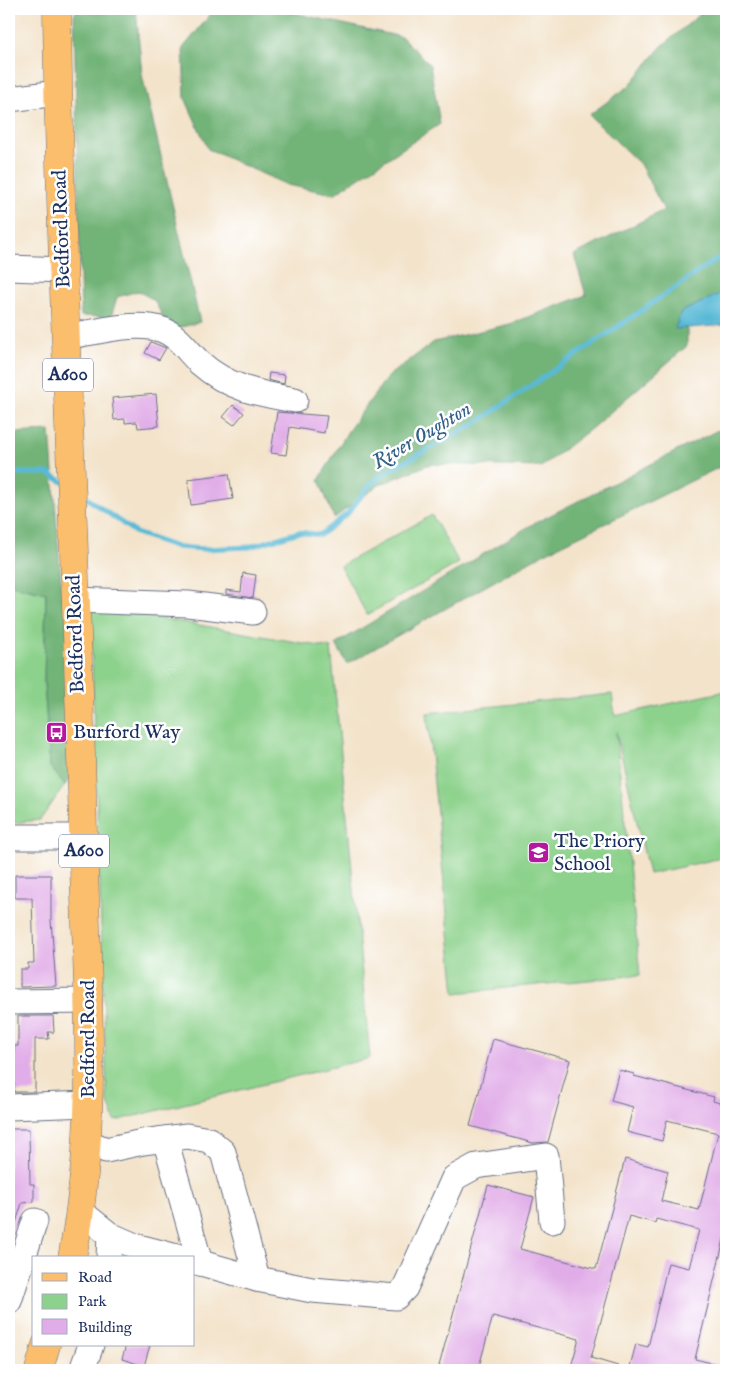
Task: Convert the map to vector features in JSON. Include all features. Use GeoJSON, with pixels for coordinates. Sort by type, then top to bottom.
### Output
{"type":"FeatureCollection","features":[{"type":"Feature","properties":{"kind":"main road","name":"Bedford Road"},"geometry":{"type":"LineString","coordinates":[[57,9],[58,94],[89,1001],[88,1142],[81,1212],[72,1256]]}},
{"type":"Feature","properties":{"kind":"main road"},"geometry":{"type":"LineString","coordinates":[[39,1370],[46,1346]]}},
{"type":"Feature","properties":{"kind":"street"},"geometry":{"type":"LineString","coordinates":[[9,99],[58,94]]}},
{"type":"Feature","properties":{"kind":"street"},"geometry":{"type":"LineString","coordinates":[[9,268],[64,270]]}},
{"type":"Feature","properties":{"kind":"street"},"geometry":{"type":"LineString","coordinates":[[67,336],[140,327],[162,330],[179,340],[207,368],[231,385],[257,394],[295,400]]}},
{"type":"Feature","properties":{"kind":"street"},"geometry":{"type":"LineString","coordinates":[[75,600],[188,604],[253,612]]}},
{"type":"Feature","properties":{"kind":"street"},"geometry":{"type":"LineString","coordinates":[[9,837],[83,837]]}},
{"type":"Feature","properties":{"kind":"street"},"geometry":{"type":"LineString","coordinates":[[9,1002],[89,1001]]}},
{"type":"Feature","properties":{"kind":"street"},"geometry":{"type":"LineString","coordinates":[[9,1107],[88,1104]]}},
{"type":"Feature","properties":{"kind":"street"},"geometry":{"type":"LineString","coordinates":[[88,1142],[106,1150],[187,1136],[209,1140],[223,1152],[257,1280]]}},
{"type":"Feature","properties":{"kind":"street"},"geometry":{"type":"LineString","coordinates":[[165,1139],[190,1256]]}},
{"type":"Feature","properties":{"kind":"street"},"geometry":{"type":"LineString","coordinates":[[195,1261],[257,1280],[312,1290],[396,1297],[405,1288],[454,1178],[476,1166],[546,1156],[552,1221]]}},
{"type":"Feature","properties":{"kind":"street"},"geometry":{"type":"LineString","coordinates":[[81,1212],[110,1246],[135,1246],[175,1256]]}},
{"type":"Feature","properties":{"kind":"street"},"geometry":{"type":"LineString","coordinates":[[9,1301],[35,1221]]}},
{"type":"Feature","properties":{"kind":"street"},"geometry":{"type":"LineString","coordinates":[[82,1370],[91,1346]]}},
{"type":"Feature","properties":{"kind":"green space"},"geometry":{"type":"Polygon","coordinates":[[[77,9],[136,9],[142,75],[200,322],[178,328],[164,319],[154,300],[138,291],[117,297],[111,317],[81,316],[74,15],[77,9]]]}},
{"type":"Feature","properties":{"kind":"green space"},"geometry":{"type":"Polygon","coordinates":[[[215,9],[276,9],[402,37],[430,65],[440,124],[334,194],[287,185],[208,149],[185,98],[183,48],[215,9]]]}},
{"type":"Feature","properties":{"kind":"green space"},"geometry":{"type":"Polygon","coordinates":[[[706,9],[726,9],[726,299],[687,320],[687,346],[592,428],[541,467],[430,464],[379,485],[334,518],[319,480],[348,431],[388,376],[434,342],[510,324],[586,295],[574,255],[664,210],[640,164],[589,115],[629,86],[661,47],[706,9]]]}},
{"type":"Feature","properties":{"kind":"green space"},"geometry":{"type":"Polygon","coordinates":[[[726,426],[726,464],[543,554],[347,664],[336,644],[531,525],[726,426]]]}},
{"type":"Feature","properties":{"kind":"green space"},"geometry":{"type":"Polygon","coordinates":[[[50,431],[62,596],[66,600],[71,777],[65,785],[50,766],[44,683],[46,593],[9,584],[9,433],[50,431]]]}},
{"type":"Feature","properties":{"kind":"green space"},"geometry":{"type":"Polygon","coordinates":[[[432,515],[459,563],[367,615],[340,566],[432,515]]]}},
{"type":"Feature","properties":{"kind":"green space"},"geometry":{"type":"Polygon","coordinates":[[[9,584],[46,593],[44,683],[50,766],[65,785],[40,820],[10,823],[9,584]]]}},
{"type":"Feature","properties":{"kind":"green space"},"geometry":{"type":"Polygon","coordinates":[[[90,606],[331,648],[370,1058],[115,1121],[107,1100],[90,606]]]}},
{"type":"Feature","properties":{"kind":"green space"},"geometry":{"type":"Polygon","coordinates":[[[726,691],[726,857],[649,874],[616,732],[640,975],[455,993],[427,713],[612,694],[615,716],[726,691]]]}},
{"type":"Feature","properties":{"kind":"water"},"geometry":{"type":"Polygon","coordinates":[[[726,288],[726,325],[675,329],[681,312],[717,295],[726,288]]]}},
{"type":"Feature","properties":{"kind":"building"},"geometry":{"type":"Polygon","coordinates":[[[151,342],[166,348],[159,360],[145,353],[151,342]]]}},
{"type":"Feature","properties":{"kind":"building"},"geometry":{"type":"Polygon","coordinates":[[[269,373],[285,375],[284,384],[268,380],[269,373]]]}},
{"type":"Feature","properties":{"kind":"building"},"geometry":{"type":"Polygon","coordinates":[[[156,394],[159,426],[138,428],[137,422],[125,423],[125,419],[114,420],[112,398],[156,394]]]}},
{"type":"Feature","properties":{"kind":"building"},"geometry":{"type":"Polygon","coordinates":[[[233,405],[244,413],[234,425],[223,417],[233,405]]]}},
{"type":"Feature","properties":{"kind":"building"},"geometry":{"type":"Polygon","coordinates":[[[277,412],[327,416],[324,433],[290,427],[286,455],[271,453],[277,412]]]}},
{"type":"Feature","properties":{"kind":"building"},"geometry":{"type":"Polygon","coordinates":[[[229,474],[233,499],[191,505],[188,479],[229,474]]]}},
{"type":"Feature","properties":{"kind":"building"},"geometry":{"type":"Polygon","coordinates":[[[243,573],[256,575],[253,598],[226,594],[226,590],[241,592],[243,573]]]}},
{"type":"Feature","properties":{"kind":"building"},"geometry":{"type":"Polygon","coordinates":[[[15,875],[51,875],[51,920],[56,986],[20,987],[20,969],[28,969],[28,963],[34,963],[32,898],[15,898],[15,875]]]}},
{"type":"Feature","properties":{"kind":"building"},"geometry":{"type":"Polygon","coordinates":[[[18,1016],[53,1016],[54,1032],[48,1032],[49,1039],[35,1039],[35,1092],[14,1092],[14,1046],[18,1046],[18,1016]]]}},
{"type":"Feature","properties":{"kind":"building"},"geometry":{"type":"Polygon","coordinates":[[[493,1039],[570,1060],[548,1142],[533,1143],[470,1126],[493,1039]]]}},
{"type":"Feature","properties":{"kind":"building"},"geometry":{"type":"Polygon","coordinates":[[[619,1070],[634,1074],[634,1076],[714,1097],[713,1101],[726,1105],[726,1231],[695,1359],[720,1365],[720,1370],[629,1370],[636,1344],[648,1347],[668,1263],[689,1268],[699,1230],[656,1219],[655,1223],[629,1216],[591,1358],[618,1366],[617,1370],[570,1370],[579,1339],[493,1316],[478,1370],[456,1370],[439,1366],[488,1185],[534,1197],[520,1249],[596,1269],[625,1159],[668,1171],[661,1201],[699,1210],[718,1133],[667,1120],[662,1141],[627,1132],[633,1107],[611,1101],[619,1070]]]}},
{"type":"Feature","properties":{"kind":"building"},"geometry":{"type":"Polygon","coordinates":[[[9,1129],[29,1129],[30,1184],[34,1184],[34,1202],[22,1203],[11,1239],[9,1239],[9,1129]]]}},
{"type":"Feature","properties":{"kind":"building"},"geometry":{"type":"Polygon","coordinates":[[[126,1346],[150,1346],[144,1366],[122,1359],[126,1346]]]}},
{"type":"Feature","properties":{"kind":"waterway","name":"River Oughton"},"geometry":{"type":"LineString","coordinates":[[81,494],[136,533],[177,547],[204,549],[249,547],[299,532],[320,535],[348,513],[369,486],[384,473],[473,425],[726,253]]}},
{"type":"Feature","properties":{"kind":"waterway","name":"River Oughton"},"geometry":{"type":"LineString","coordinates":[[9,473],[48,473],[63,482]]}},
{"type":"Feature","properties":{"kind":"place","name":"Burford Way"},"geometry":{"type":"Point","coordinates":[57,732]}},
{"type":"Feature","properties":{"kind":"place","name":"The Priory School"},"geometry":{"type":"Point","coordinates":[538,853]}}]}
